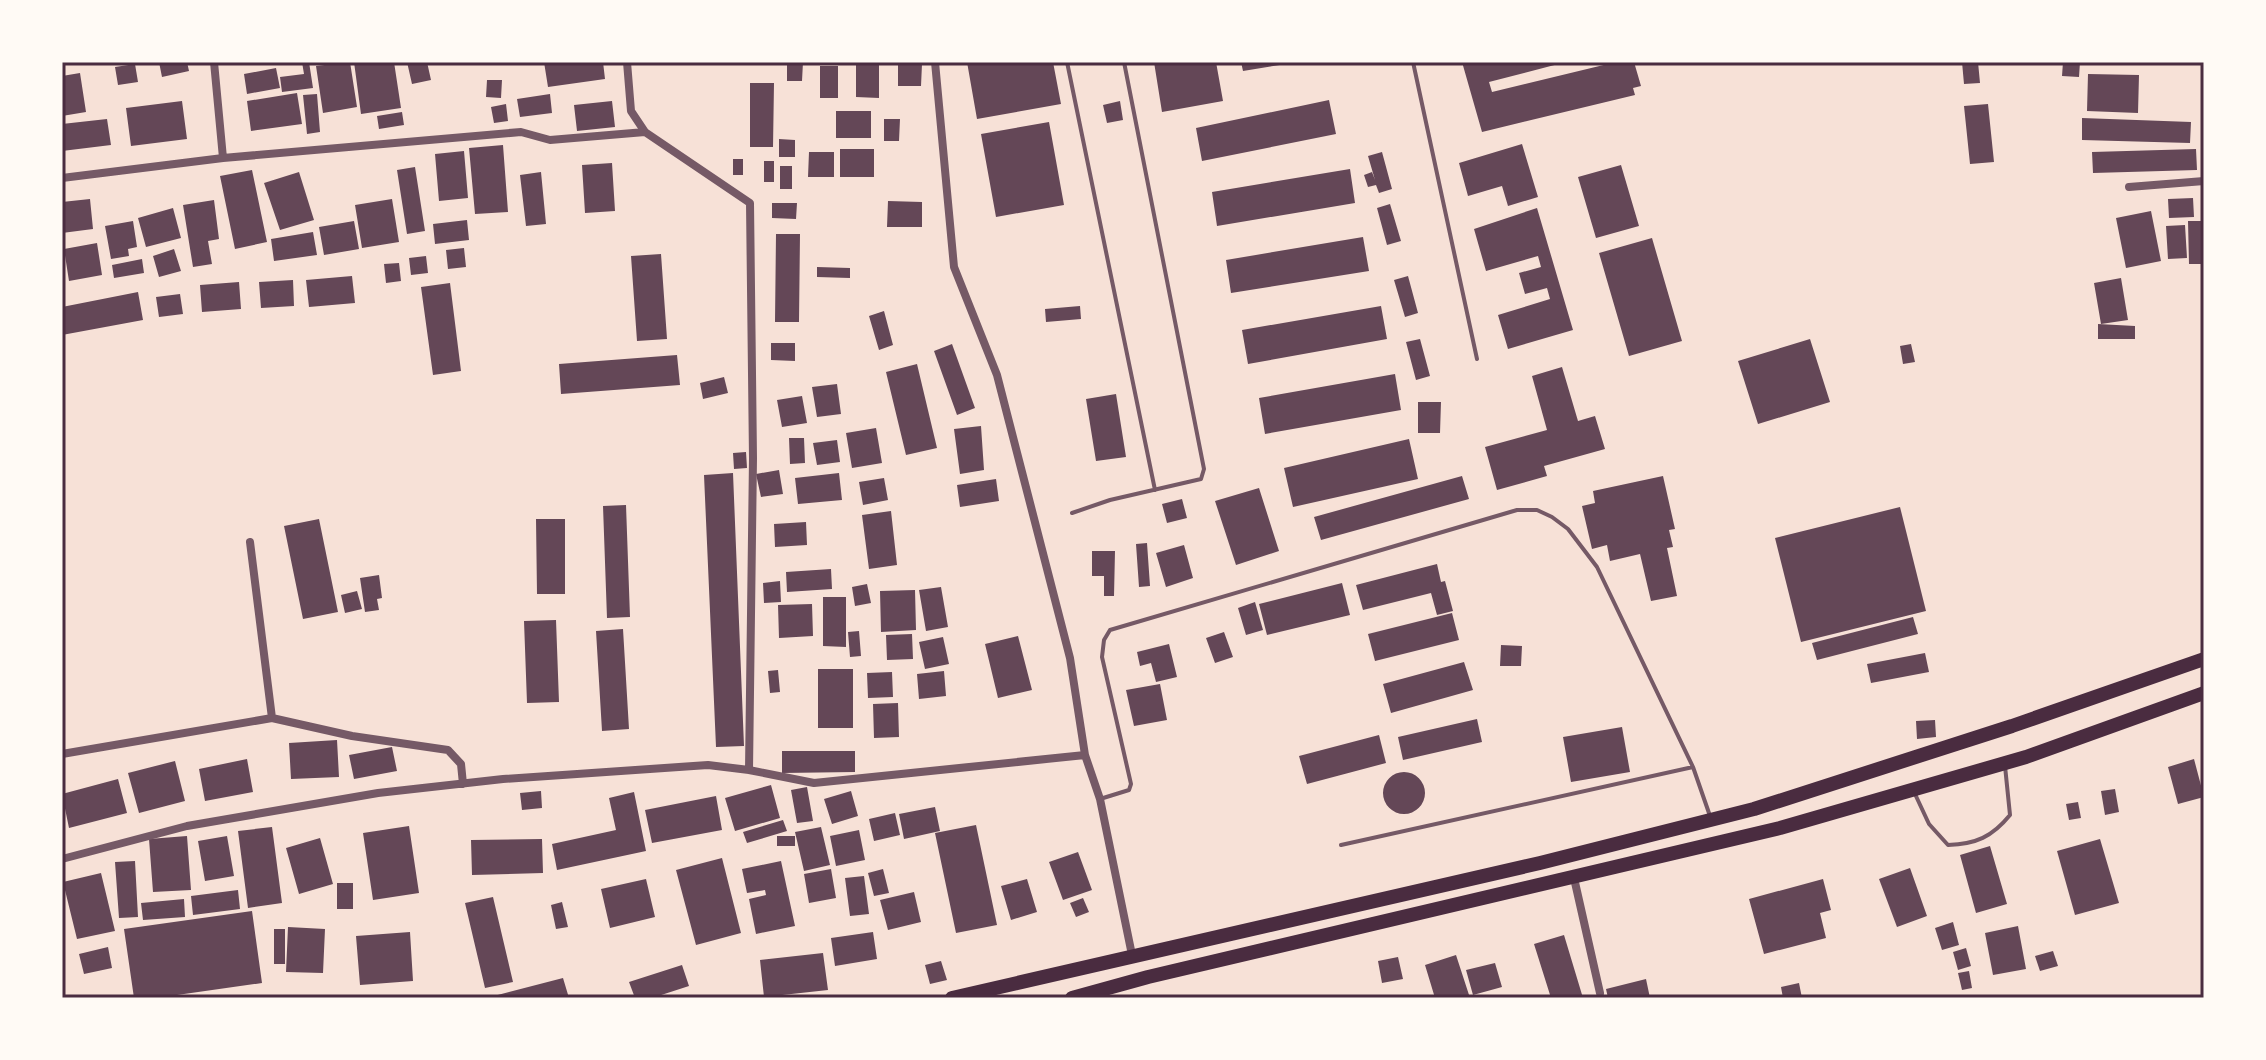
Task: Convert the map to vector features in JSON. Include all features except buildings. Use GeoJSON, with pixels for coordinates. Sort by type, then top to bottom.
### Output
{"type":"FeatureCollection","features":[{"type":"Feature","properties":{"kind":"highway"},"geometry":{"type":"LineString","coordinates":[[952,998],[1540,863],[1711,819],[1812,791],[2204,659]]}},
{"type":"Feature","properties":{"kind":"highway"},"geometry":{"type":"LineString","coordinates":[[1072,998],[1148,977],[1780,828],[2005,763],[2204,693]]}},
{"type":"Feature","properties":{"kind":"street"},"geometry":{"type":"LineString","coordinates":[[214,62],[223,158]]}},
{"type":"Feature","properties":{"kind":"street"},"geometry":{"type":"LineString","coordinates":[[627,62],[631,111],[645,132],[750,203],[753,458],[749,770]]}},
{"type":"Feature","properties":{"kind":"street"},"geometry":{"type":"LineString","coordinates":[[935,62],[954,267],[997,375],[1070,658],[1085,755],[1100,799],[1132,955]]}},
{"type":"Feature","properties":{"kind":"street"},"geometry":{"type":"LineString","coordinates":[[62,178],[223,158],[521,132],[550,140],[645,132]]}},
{"type":"Feature","properties":{"kind":"street"},"geometry":{"type":"LineString","coordinates":[[2129,187],[2204,181]]}},
{"type":"Feature","properties":{"kind":"street"},"geometry":{"type":"LineString","coordinates":[[250,542],[272,718]]}},
{"type":"Feature","properties":{"kind":"street"},"geometry":{"type":"LineString","coordinates":[[62,754],[272,718],[352,736],[448,750],[461,764],[463,784]]}},
{"type":"Feature","properties":{"kind":"street"},"geometry":{"type":"LineString","coordinates":[[62,859],[187,826],[378,793],[463,784],[708,765],[814,783],[1085,755]]}},
{"type":"Feature","properties":{"kind":"street"},"geometry":{"type":"LineString","coordinates":[[1574,878],[1600,993]]}},
{"type":"Feature","properties":{"kind":"lane"},"geometry":{"type":"LineString","coordinates":[[1067,62],[1155,490]]}},
{"type":"Feature","properties":{"kind":"lane"},"geometry":{"type":"LineString","coordinates":[[1072,513],[1110,500],[1201,479],[1204,469],[1124,62]]}},
{"type":"Feature","properties":{"kind":"lane"},"geometry":{"type":"LineString","coordinates":[[1413,62],[1477,359]]}},
{"type":"Feature","properties":{"kind":"lane"},"geometry":{"type":"LineString","coordinates":[[1100,799],[1119,795],[1129,790],[1131,784],[1102,657],[1104,640],[1110,630],[1517,510],[1537,510],[1568,529],[1597,567],[1693,767],[1718,843]]}},
{"type":"Feature","properties":{"kind":"lane"},"geometry":{"type":"LineString","coordinates":[[1913,790],[1929,824],[1948,845],[1968,844],[1998,830],[2010,815],[2005,763]]}},
{"type":"Feature","properties":{"kind":"lane"},"geometry":{"type":"LineString","coordinates":[[1341,845],[1693,767]]}}]}
